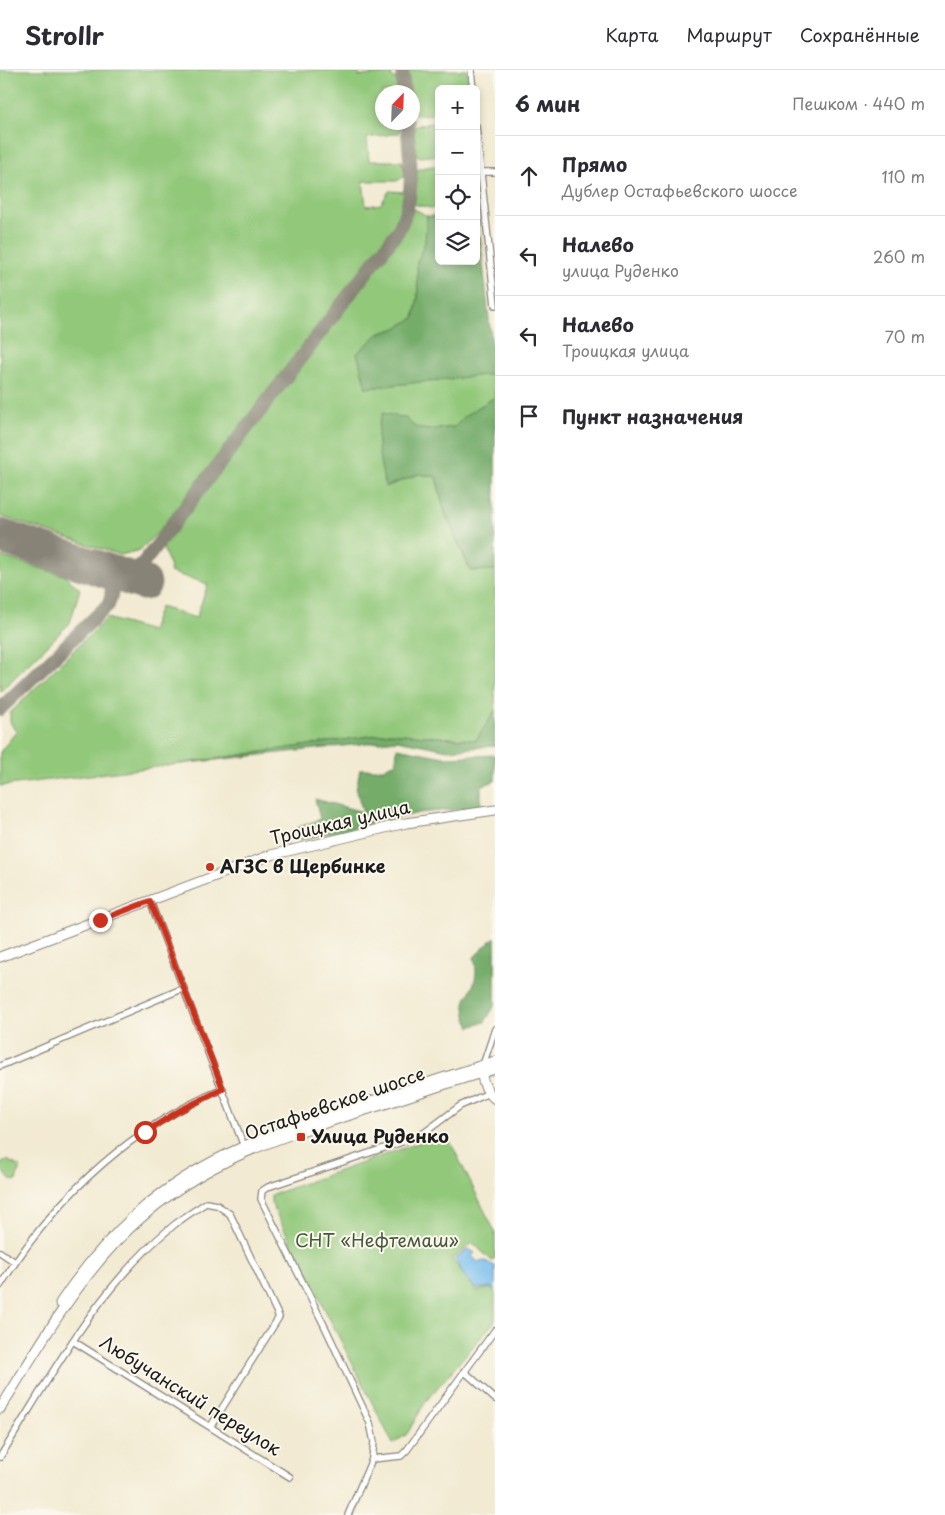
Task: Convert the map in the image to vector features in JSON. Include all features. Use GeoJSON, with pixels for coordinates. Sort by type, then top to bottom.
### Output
{"type":"FeatureCollection","features":[{"type":"Feature","properties":{"kind":"main road","name":"Троицкая улица"},"geometry":{"type":"LineString","coordinates":[[0,958],[278,853],[406,823],[495,810]]}},
{"type":"Feature","properties":{"kind":"main road","name":"Остафьевское шоссе"},"geometry":{"type":"LineString","coordinates":[[0,1398],[73,1284],[113,1236],[137,1213],[190,1174],[292,1126],[482,1069],[495,1061]]}},
{"type":"Feature","properties":{"kind":"main road","name":"Остафьевское шоссе"},"geometry":{"type":"LineString","coordinates":[[482,1069],[495,1069]]}},
{"type":"Feature","properties":{"kind":"main road"},"geometry":{"type":"LineString","coordinates":[[482,1069],[492,1096]]}},
{"type":"Feature","properties":{"kind":"main road","name":"Остафьевское шоссе"},"geometry":{"type":"LineString","coordinates":[[0,1409],[62,1311],[97,1264],[118,1240],[166,1198],[244,1148]]}},
{"type":"Feature","properties":{"kind":"street"},"geometry":{"type":"LineString","coordinates":[[471,70],[473,85]]}},
{"type":"Feature","properties":{"kind":"street"},"geometry":{"type":"LineString","coordinates":[[476,130],[495,305]]}},
{"type":"Feature","properties":{"kind":"street"},"geometry":{"type":"LineString","coordinates":[[481,172],[495,172]]}},
{"type":"Feature","properties":{"kind":"street"},"geometry":{"type":"LineString","coordinates":[[150,901],[244,1148]]}},
{"type":"Feature","properties":{"kind":"street"},"geometry":{"type":"LineString","coordinates":[[0,1066],[184,988]]}},
{"type":"Feature","properties":{"kind":"street"},"geometry":{"type":"LineString","coordinates":[[482,1069],[495,1029]]}},
{"type":"Feature","properties":{"kind":"street"},"geometry":{"type":"LineString","coordinates":[[489,1045],[490,1053],[495,1057]]}},
{"type":"Feature","properties":{"kind":"street"},"geometry":{"type":"LineString","coordinates":[[0,1286],[15,1262],[54,1210],[106,1160],[161,1122],[223,1089]]}},
{"type":"Feature","properties":{"kind":"street"},"geometry":{"type":"LineString","coordinates":[[348,1515],[372,1459],[374,1442],[367,1416],[264,1205],[261,1195],[268,1187],[411,1139],[424,1133],[460,1106],[492,1096]]}},
{"type":"Feature","properties":{"kind":"street"},"geometry":{"type":"LineString","coordinates":[[0,1457],[73,1341],[107,1293],[174,1225],[206,1203],[217,1205],[230,1214],[279,1317],[211,1426]]}},
{"type":"Feature","properties":{"kind":"street"},"geometry":{"type":"LineString","coordinates":[[0,1252],[15,1262]]}},
{"type":"Feature","properties":{"kind":"street"},"geometry":{"type":"LineString","coordinates":[[372,1459],[401,1456],[407,1450],[495,1330]]}},
{"type":"Feature","properties":{"kind":"street","name":"Любучанский переулок"},"geometry":{"type":"LineString","coordinates":[[73,1341],[290,1477]]}},
{"type":"Feature","properties":{"kind":"street"},"geometry":{"type":"LineString","coordinates":[[464,1371],[495,1399]]}},
{"type":"Feature","properties":{"kind":"green space"},"geometry":{"type":"Polygon","coordinates":[[[0,70],[358,70],[359,76],[391,73],[392,78],[396,78],[396,85],[375,85],[375,130],[399,130],[399,133],[367,138],[369,161],[402,161],[405,176],[397,181],[363,181],[366,206],[381,204],[389,191],[406,192],[394,226],[158,532],[140,550],[121,555],[0,516],[0,70]]]}},
{"type":"Feature","properties":{"kind":"green space"},"geometry":{"type":"Polygon","coordinates":[[[407,70],[467,70],[468,85],[435,85],[435,114],[420,115],[420,85],[408,85],[407,70]]]}},
{"type":"Feature","properties":{"kind":"green space"},"geometry":{"type":"Polygon","coordinates":[[[435,123],[435,155],[420,157],[416,154],[413,130],[420,130],[420,125],[435,123]]]}},
{"type":"Feature","properties":{"kind":"green space"},"geometry":{"type":"Polygon","coordinates":[[[435,166],[435,209],[413,204],[415,172],[421,168],[435,166]]]}},
{"type":"Feature","properties":{"kind":"green space"},"geometry":{"type":"Polygon","coordinates":[[[413,208],[427,216],[425,242],[417,262],[418,297],[414,318],[394,329],[378,334],[366,388],[495,374],[495,397],[466,415],[454,427],[423,430],[412,426],[386,487],[419,474],[436,477],[445,513],[470,571],[495,570],[495,711],[476,740],[390,733],[180,764],[0,786],[0,752],[16,732],[10,722],[10,713],[107,618],[151,631],[160,607],[196,618],[208,584],[170,572],[162,543],[401,233],[413,208]]]}},
{"type":"Feature","properties":{"kind":"green space"},"geometry":{"type":"Polygon","coordinates":[[[427,216],[435,216],[435,265],[480,265],[480,236],[495,374],[366,388],[357,353],[378,334],[394,329],[414,318],[418,297],[417,262],[425,242],[427,216]]]}},
{"type":"Feature","properties":{"kind":"green space"},"geometry":{"type":"Polygon","coordinates":[[[495,397],[495,570],[471,571],[445,513],[436,477],[419,474],[385,487],[378,450],[378,431],[383,413],[406,418],[421,429],[434,430],[454,427],[466,415],[495,397]]]}},
{"type":"Feature","properties":{"kind":"green space"},"geometry":{"type":"Polygon","coordinates":[[[0,556],[65,576],[80,589],[70,623],[0,692],[0,556]]]}},
{"type":"Feature","properties":{"kind":"green space"},"geometry":{"type":"Polygon","coordinates":[[[495,711],[495,746],[448,750],[397,740],[180,764],[390,733],[476,740],[495,711]]]}},
{"type":"Feature","properties":{"kind":"green space"},"geometry":{"type":"Polygon","coordinates":[[[397,748],[444,757],[495,755],[495,781],[481,786],[481,807],[419,813],[301,840],[297,828],[320,819],[315,799],[363,812],[356,790],[360,769],[383,769],[396,762],[397,748]]]}},
{"type":"Feature","properties":{"kind":"green space"},"geometry":{"type":"Polygon","coordinates":[[[495,937],[495,1005],[485,1022],[470,1027],[466,1016],[465,1002],[472,988],[476,973],[474,957],[495,937]]]}},
{"type":"Feature","properties":{"kind":"green space","name":"СНТ «Нефтемаш»"},"geometry":{"type":"Polygon","coordinates":[[[446,1133],[495,1232],[495,1259],[492,1261],[473,1243],[452,1259],[477,1291],[491,1288],[495,1292],[495,1321],[426,1401],[407,1434],[393,1444],[271,1203],[271,1195],[446,1133]]]}},
{"type":"Feature","properties":{"kind":"green space"},"geometry":{"type":"Polygon","coordinates":[[[7,1160],[20,1167],[16,1181],[10,1180],[1,1169],[2,1163],[7,1160]]]}},
{"type":"Feature","properties":{"kind":"water"},"geometry":{"type":"Polygon","coordinates":[[[468,1249],[475,1253],[472,1256],[478,1262],[485,1261],[495,1266],[495,1291],[491,1287],[477,1289],[465,1277],[455,1259],[468,1249]]]}},
{"type":"Feature","properties":{"kind":"taxiway"},"geometry":{"type":"LineString","coordinates":[[402,70],[403,85]]}},
{"type":"Feature","properties":{"kind":"taxiway"},"geometry":{"type":"LineString","coordinates":[[125,576],[141,566],[398,231],[408,205],[410,191],[411,178],[408,130]]}},
{"type":"Feature","properties":{"kind":"taxiway"},"geometry":{"type":"LineString","coordinates":[[0,709],[108,605],[112,589],[107,576],[99,568]]}},
{"type":"Feature","properties":{"kind":"runway"},"geometry":{"type":"LineString","coordinates":[[0,536],[144,583]]}},
{"type":"Feature","properties":{"kind":"place","name":"АГЗС в Щербинке"},"geometry":{"type":"Point","coordinates":[210,867]}},
{"type":"Feature","properties":{"kind":"place","name":"Улица Руденко"},"geometry":{"type":"Point","coordinates":[301,1137]}},
{"type":"Feature","properties":{"kind":"route"},"geometry":{"type":"LineString","coordinates":[[100,920],[150,901],[223,1089],[179,1111],[145,1132]]}}]}
